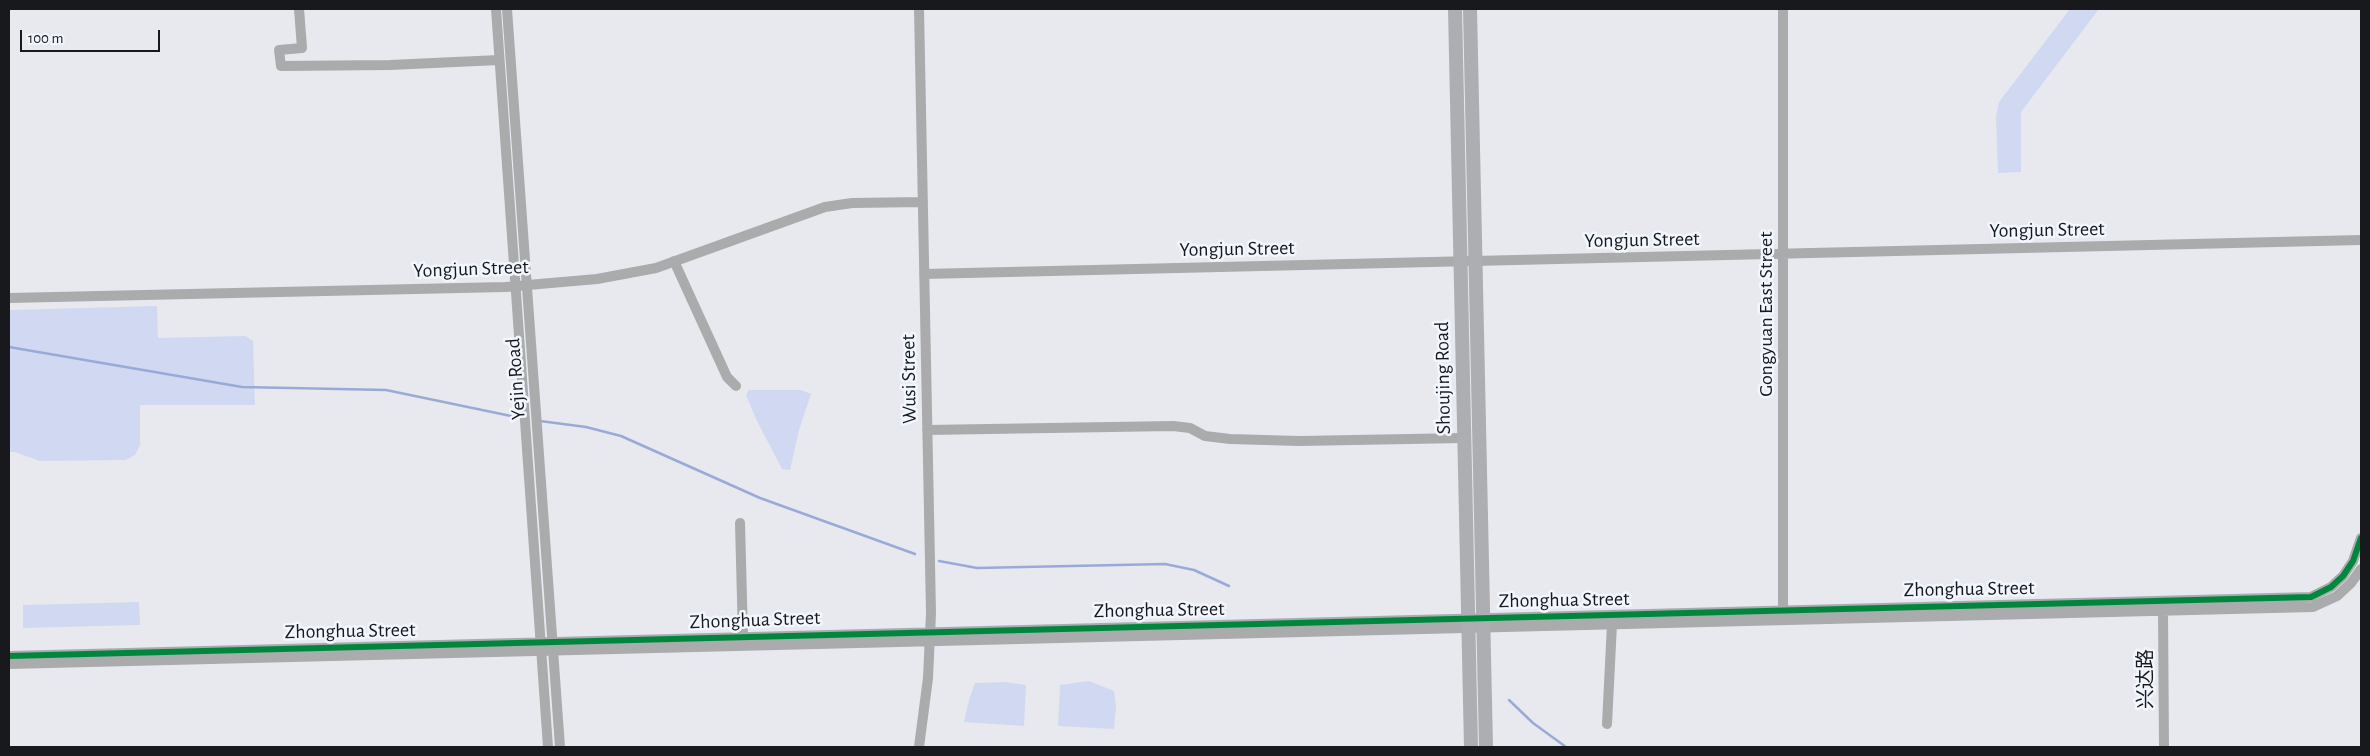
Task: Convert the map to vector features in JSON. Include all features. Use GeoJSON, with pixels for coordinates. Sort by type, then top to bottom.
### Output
{"type":"FeatureCollection","features":[{"type":"Feature","properties":{"kind":"main road","name":"Shoujing Road"},"geometry":{"type":"LineString","coordinates":[[1455,9],[1470,747]]}},
{"type":"Feature","properties":{"kind":"main road","name":"Shoujing Road"},"geometry":{"type":"LineString","coordinates":[[1470,9],[1486,747]]}},
{"type":"Feature","properties":{"kind":"street"},"geometry":{"type":"LineString","coordinates":[[299,9],[302,48],[279,50],[281,66],[390,65],[499,60]]}},
{"type":"Feature","properties":{"kind":"street","name":"Yejin Road"},"geometry":{"type":"LineString","coordinates":[[496,9],[514,286],[548,747]]}},
{"type":"Feature","properties":{"kind":"street","name":"Yejin Road"},"geometry":{"type":"LineString","coordinates":[[507,9],[560,747]]}},
{"type":"Feature","properties":{"kind":"street","name":"Wusi Street"},"geometry":{"type":"LineString","coordinates":[[919,9],[930,636],[919,747]]}},
{"type":"Feature","properties":{"kind":"street","name":"Gongyuan East Street"},"geometry":{"type":"LineString","coordinates":[[1783,9],[1783,615]]}},
{"type":"Feature","properties":{"kind":"street","name":"Yongjun Street"},"geometry":{"type":"LineString","coordinates":[[9,298],[526,285],[630,274],[674,261],[825,207],[852,203],[922,202]]}},
{"type":"Feature","properties":{"kind":"street","name":"Yongjun Street"},"geometry":{"type":"LineString","coordinates":[[924,274],[2361,240]]}},
{"type":"Feature","properties":{"kind":"street"},"geometry":{"type":"LineString","coordinates":[[674,261],[723,369],[736,386]]}},
{"type":"Feature","properties":{"kind":"street"},"geometry":{"type":"LineString","coordinates":[[927,430],[1173,426],[1190,428],[1205,436],[1230,440],[1299,441],[1464,438]]}},
{"type":"Feature","properties":{"kind":"street"},"geometry":{"type":"LineString","coordinates":[[740,523],[743,637]]}},
{"type":"Feature","properties":{"kind":"street"},"geometry":{"type":"LineString","coordinates":[[2312,602],[2343,576],[2353,561],[2361,538]]}},
{"type":"Feature","properties":{"kind":"street"},"geometry":{"type":"LineString","coordinates":[[2312,602],[2337,596],[2351,583],[2361,569]]}},
{"type":"Feature","properties":{"kind":"street","name":"Zhonghua Street"},"geometry":{"type":"LineString","coordinates":[[553,646],[2312,602]]}},
{"type":"Feature","properties":{"kind":"street","name":"Zhonghua Street"},"geometry":{"type":"LineString","coordinates":[[1483,622],[1612,624],[1783,615],[2164,610],[2312,602]]}},
{"type":"Feature","properties":{"kind":"street","name":"兴达路"},"geometry":{"type":"LineString","coordinates":[[2164,610],[2164,747]]}},
{"type":"Feature","properties":{"kind":"street"},"geometry":{"type":"LineString","coordinates":[[1607,724],[1612,624]]}},
{"type":"Feature","properties":{"kind":"street","name":"Zhonghua Street"},"geometry":{"type":"LineString","coordinates":[[9,664],[541,647],[743,637],[930,636]]}},
{"type":"Feature","properties":{"kind":"street","name":"Zhonghua Street"},"geometry":{"type":"LineString","coordinates":[[9,656],[541,647]]}},
{"type":"Feature","properties":{"kind":"shaded area"},"geometry":{"type":"Polygon","coordinates":[[[2070,9],[2099,9],[2021,112],[2021,172],[1998,173],[1996,117],[1999,102],[2070,9]]]}},
{"type":"Feature","properties":{"kind":"shaded area"},"geometry":{"type":"Polygon","coordinates":[[[157,306],[158,338],[245,336],[253,341],[255,405],[140,405],[140,445],[135,455],[125,460],[40,461],[15,452],[9,452],[9,310],[157,306]]]}},
{"type":"Feature","properties":{"kind":"shaded area"},"geometry":{"type":"Polygon","coordinates":[[[749,390],[801,390],[811,394],[799,430],[790,470],[782,469],[756,419],[746,395],[749,390]]]}},
{"type":"Feature","properties":{"kind":"shaded area"},"geometry":{"type":"Polygon","coordinates":[[[139,602],[140,625],[23,628],[23,605],[139,602]]]}},
{"type":"Feature","properties":{"kind":"shaded area"},"geometry":{"type":"Polygon","coordinates":[[[1089,681],[1114,691],[1116,706],[1114,729],[1058,726],[1060,685],[1089,681]]]}},
{"type":"Feature","properties":{"kind":"shaded area"},"geometry":{"type":"Polygon","coordinates":[[[1005,682],[1026,685],[1024,726],[964,722],[975,683],[1005,682]]]}},
{"type":"Feature","properties":{"kind":"waterway"},"geometry":{"type":"LineString","coordinates":[[9,347],[242,387],[386,390],[511,416]]}},
{"type":"Feature","properties":{"kind":"waterway"},"geometry":{"type":"LineString","coordinates":[[540,421],[586,427],[621,436],[760,498],[915,554]]}},
{"type":"Feature","properties":{"kind":"waterway"},"geometry":{"type":"LineString","coordinates":[[939,561],[977,568],[1165,564],[1194,570],[1229,586]]}},
{"type":"Feature","properties":{"kind":"waterway"},"geometry":{"type":"LineString","coordinates":[[1509,700],[1533,723],[1566,747]]}},
{"type":"Feature","properties":{"kind":"cycle path"},"geometry":{"type":"LineString","coordinates":[[9,656],[2311,597],[2331,587],[2343,576],[2353,561],[2361,538]]}}]}
